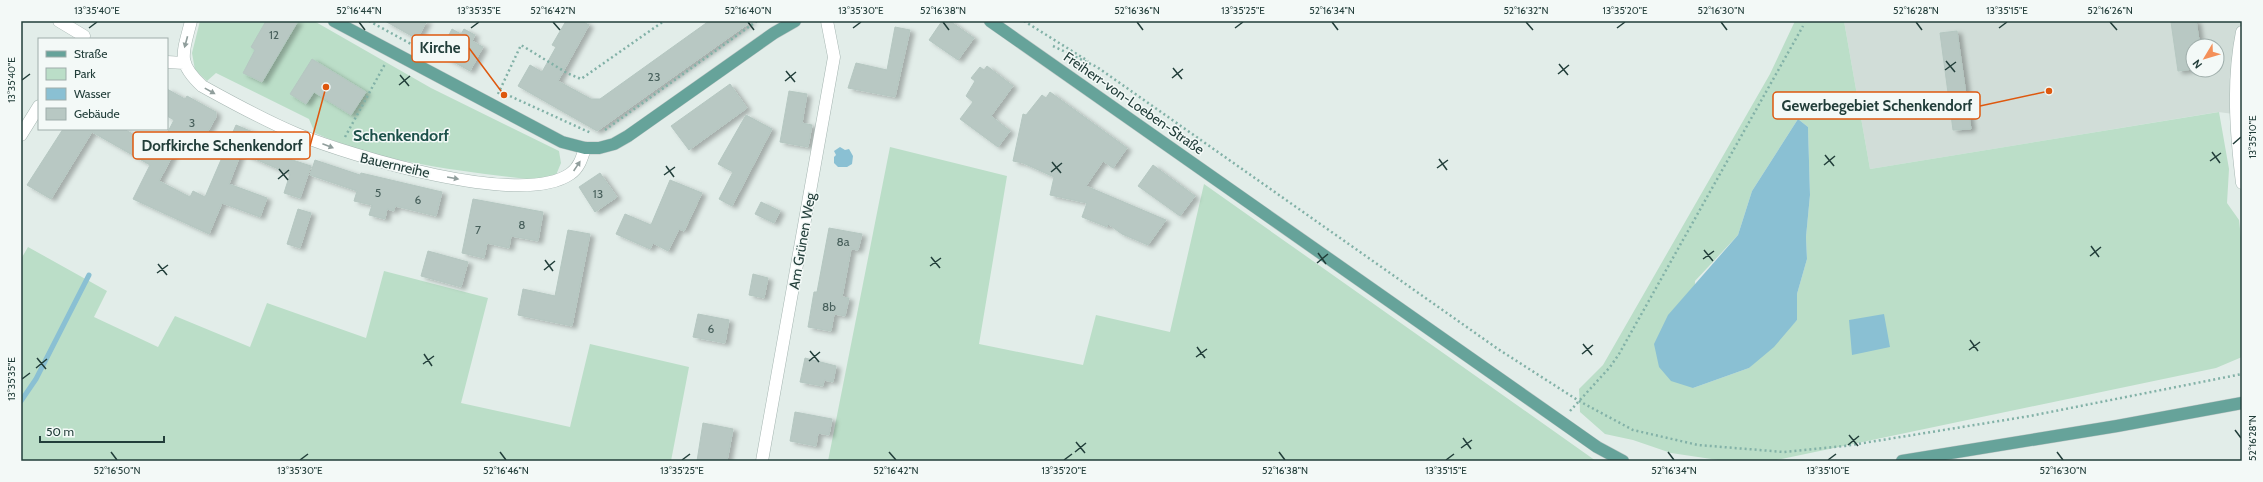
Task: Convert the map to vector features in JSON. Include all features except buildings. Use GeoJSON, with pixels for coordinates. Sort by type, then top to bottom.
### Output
{"type":"FeatureCollection","features":[{"type":"Feature","properties":{"kind":"main road"},"geometry":{"type":"LineString","coordinates":[[334,21],[562,142],[585,148],[599,148],[628,136],[774,33],[795,21]]}},
{"type":"Feature","properties":{"kind":"main road","name":"Freiherr-von-Loeben-Straße"},"geometry":{"type":"LineString","coordinates":[[990,21],[1597,447],[1623,461]]}},
{"type":"Feature","properties":{"kind":"main road"},"geometry":{"type":"LineString","coordinates":[[1902,461],[2117,426],[2242,403]]}},
{"type":"Feature","properties":{"kind":"street"},"geometry":{"type":"LineString","coordinates":[[59,21],[85,38]]}},
{"type":"Feature","properties":{"kind":"street"},"geometry":{"type":"LineString","coordinates":[[168,62],[184,63],[184,50],[191,21]]}},
{"type":"Feature","properties":{"kind":"street","name":"Am Grünen Weg"},"geometry":{"type":"LineString","coordinates":[[762,461],[834,57],[827,21]]}},
{"type":"Feature","properties":{"kind":"street"},"geometry":{"type":"LineString","coordinates":[[2242,32],[2239,48],[2236,94],[2236,116],[2242,183]]}},
{"type":"Feature","properties":{"kind":"street","name":"Bauernreihe"},"geometry":{"type":"LineString","coordinates":[[184,63],[190,75],[208,90],[295,133],[340,150],[418,171],[490,184],[545,185],[570,174],[578,167],[585,148]]}},
{"type":"Feature","properties":{"kind":"street"},"geometry":{"type":"LineString","coordinates":[[21,135],[38,108]]}},
{"type":"Feature","properties":{"kind":"path"},"geometry":{"type":"LineString","coordinates":[[368,21],[439,59]]}},
{"type":"Feature","properties":{"kind":"path"},"geometry":{"type":"LineString","coordinates":[[492,105],[521,45],[566,73],[581,79],[664,21]]}},
{"type":"Feature","properties":{"kind":"path"},"geometry":{"type":"LineString","coordinates":[[602,132],[757,21]]}},
{"type":"Feature","properties":{"kind":"path"},"geometry":{"type":"LineString","coordinates":[[1024,21],[1097,67],[1498,349],[1580,401],[1633,430],[1698,445],[1784,452],[1845,446],[2030,416],[2242,374]]}},
{"type":"Feature","properties":{"kind":"path"},"geometry":{"type":"LineString","coordinates":[[1580,401],[1619,354],[1803,26]]}},
{"type":"Feature","properties":{"kind":"path"},"geometry":{"type":"LineString","coordinates":[[340,150],[346,135],[400,38]]}},
{"type":"Feature","properties":{"kind":"path"},"geometry":{"type":"LineString","coordinates":[[1050,45],[1097,67]]}},
{"type":"Feature","properties":{"kind":"path"},"geometry":{"type":"LineString","coordinates":[[492,87],[596,135]]}},
{"type":"Feature","properties":{"kind":"shaded area"},"geometry":{"type":"Polygon","coordinates":[[[1844,21],[2242,21],[2242,115],[2218,112],[1870,169],[1844,21]]]}},
{"type":"Feature","properties":{"kind":"green space"},"geometry":{"type":"Polygon","coordinates":[[[200,21],[314,21],[431,88],[559,151],[561,163],[556,175],[542,181],[455,170],[398,160],[342,144],[315,133],[309,119],[216,73],[207,81],[195,70],[192,53],[200,21]]]}},
{"type":"Feature","properties":{"kind":"green space"},"geometry":{"type":"Polygon","coordinates":[[[1795,21],[1844,21],[1870,169],[2219,112],[2229,169],[2227,203],[2239,220],[2242,247],[2242,357],[2216,368],[1772,461],[1725,461],[1671,453],[1633,440],[1605,434],[1580,412],[1579,389],[1603,365],[1770,74],[1795,21]],[[1798,119],[1752,191],[1738,235],[1695,281],[1693,388],[1749,368],[1797,320],[1797,294],[1807,259],[1806,237],[1810,195],[1808,127],[1798,119]]]}},
{"type":"Feature","properties":{"kind":"green space"},"geometry":{"type":"Polygon","coordinates":[[[890,147],[1007,176],[979,344],[1083,365],[1096,315],[1170,332],[1204,184],[1596,461],[828,461],[890,147]]]}},
{"type":"Feature","properties":{"kind":"green space"},"geometry":{"type":"Polygon","coordinates":[[[28,247],[107,291],[94,317],[158,347],[175,316],[250,347],[267,303],[366,338],[384,271],[488,298],[461,403],[570,427],[590,344],[689,367],[671,461],[21,461],[21,259],[28,247]]]}},
{"type":"Feature","properties":{"kind":"water"},"geometry":{"type":"Polygon","coordinates":[[[1798,119],[1808,127],[1810,195],[1806,237],[1807,259],[1797,294],[1797,320],[1774,347],[1749,368],[1693,388],[1671,381],[1659,367],[1654,344],[1668,315],[1738,235],[1752,191],[1798,119]]]}},
{"type":"Feature","properties":{"kind":"water"},"geometry":{"type":"Polygon","coordinates":[[[840,147],[845,150],[849,149],[853,156],[852,164],[847,167],[838,167],[834,163],[834,157],[836,155],[834,151],[840,147]]]}},
{"type":"Feature","properties":{"kind":"water"},"geometry":{"type":"Polygon","coordinates":[[[1884,314],[1890,347],[1852,355],[1849,320],[1884,314]]]}},
{"type":"Feature","properties":{"kind":"waterway"},"geometry":{"type":"LineString","coordinates":[[21,401],[36,379],[89,275]]}},
{"type":"Feature","properties":{"kind":"place","name":"Dorfkirche Schenkendorf"},"geometry":{"type":"Point","coordinates":[326,87]}},
{"type":"Feature","properties":{"kind":"place","name":"Gewerbegebiet Schenkendorf"},"geometry":{"type":"Point","coordinates":[2049,91]}},
{"type":"Feature","properties":{"kind":"place","name":"Kirche"},"geometry":{"type":"Point","coordinates":[504,95]}},
{"type":"Feature","properties":{"kind":"district","name":"Schenkendorf"},"geometry":{"type":"Point","coordinates":[401,135]}}]}
